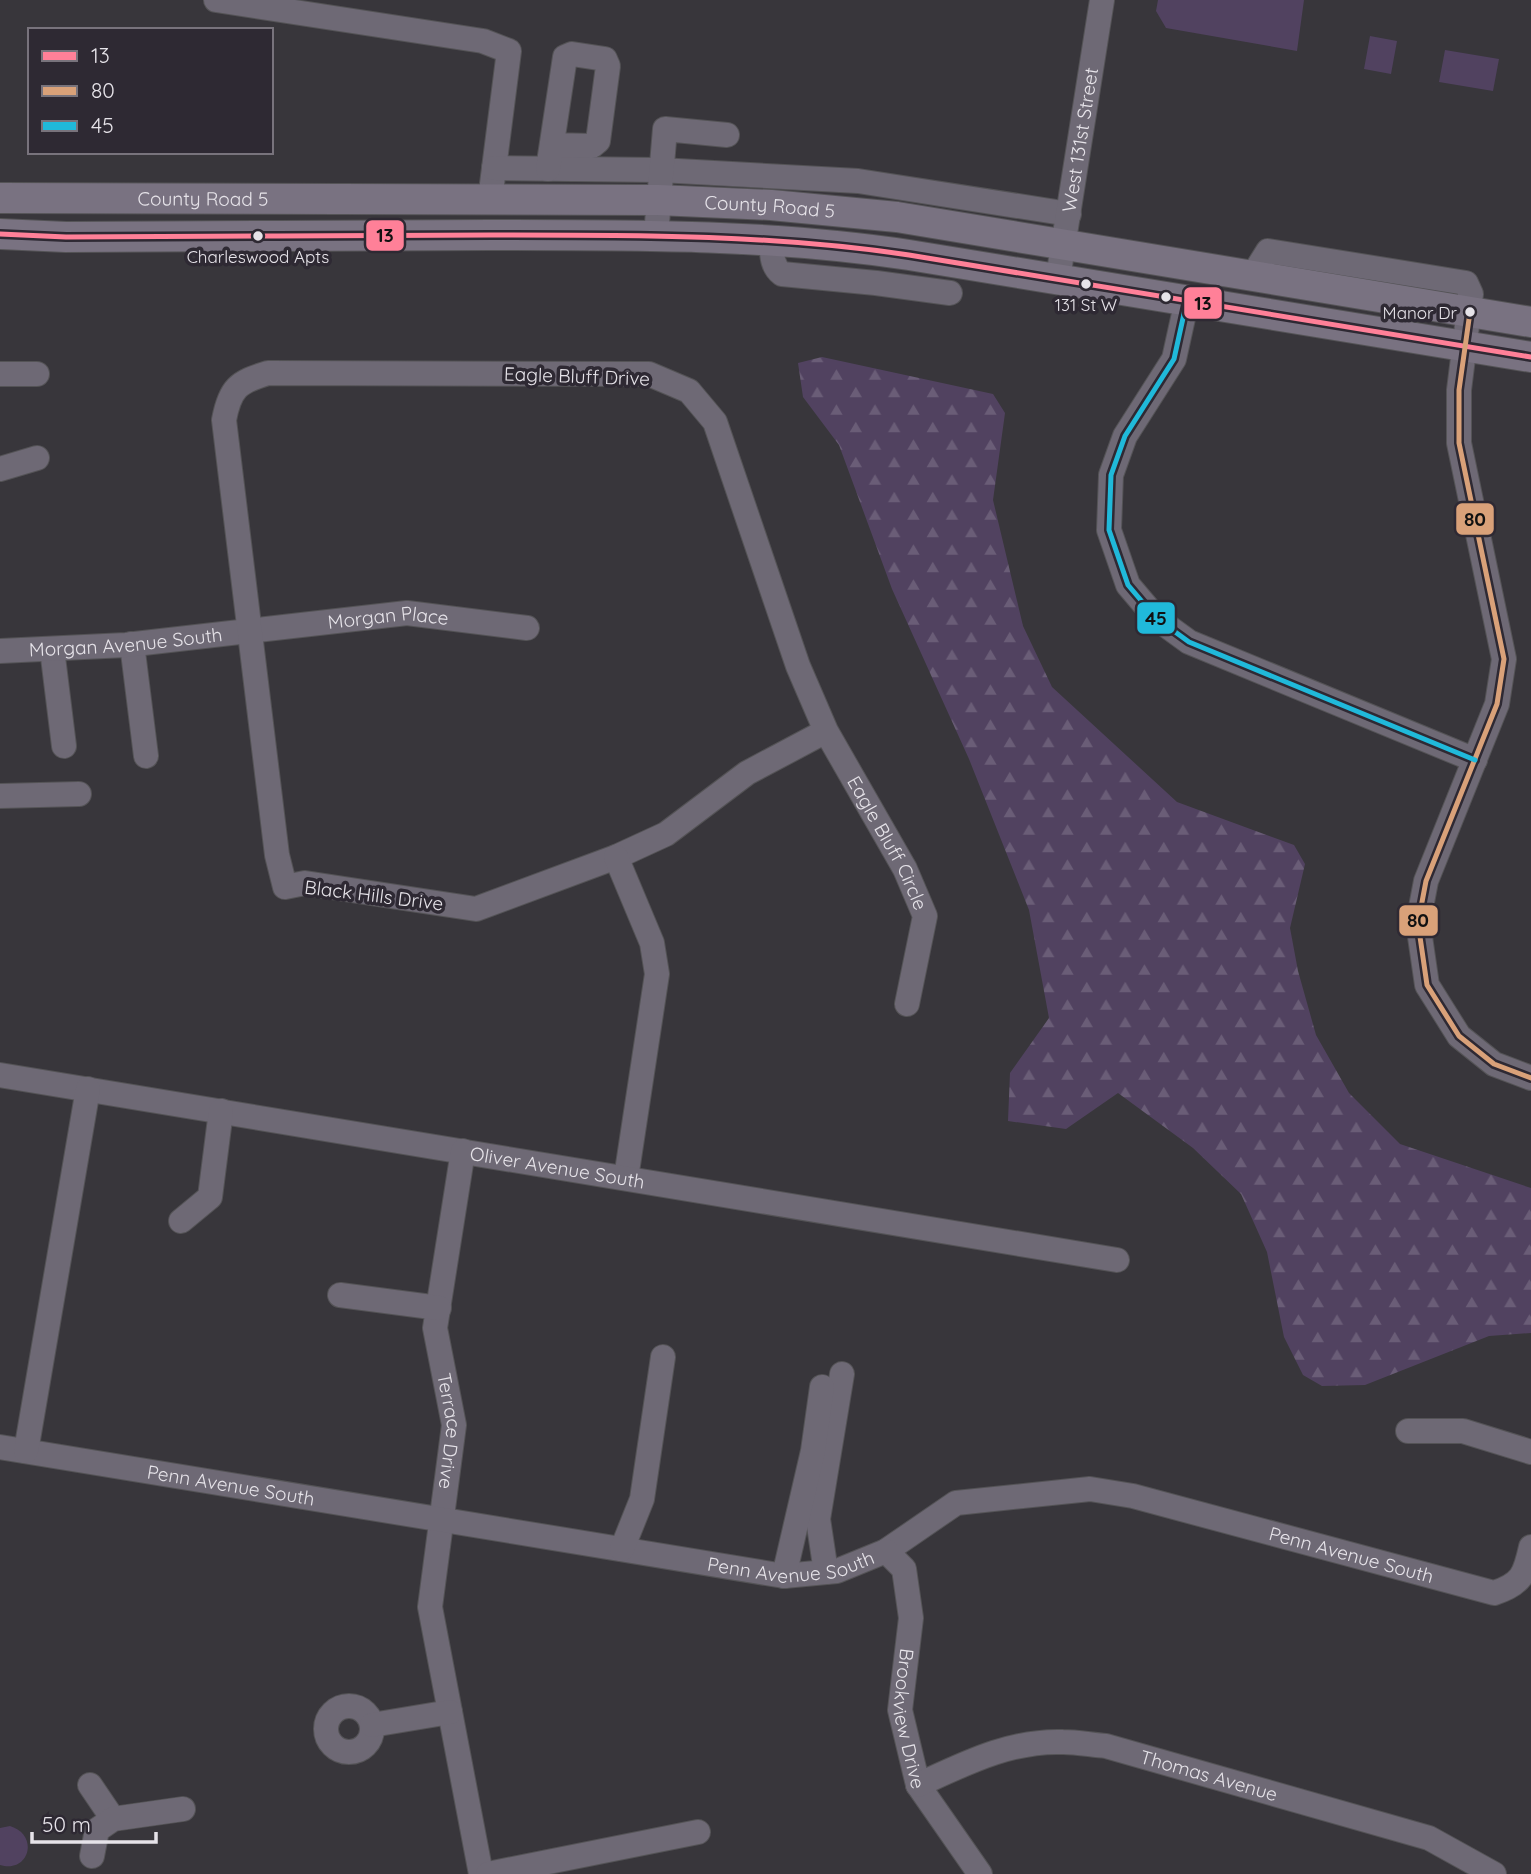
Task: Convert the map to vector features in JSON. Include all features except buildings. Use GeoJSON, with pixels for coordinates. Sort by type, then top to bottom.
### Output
{"type":"FeatureCollection","features":[{"type":"Feature","properties":{"kind":"main road","name":"County Road 5"},"geometry":{"type":"LineString","coordinates":[[0,198],[659,200],[834,210],[897,217],[1531,322]]}},
{"type":"Feature","properties":{"kind":"main road","name":"County Road 5"},"geometry":{"type":"LineString","coordinates":[[0,234],[66,237],[656,235],[771,240],[894,253],[1058,278],[1531,357]]}},
{"type":"Feature","properties":{"kind":"street"},"geometry":{"type":"LineString","coordinates":[[216,0],[483,41],[509,51],[490,199]]}},
{"type":"Feature","properties":{"kind":"street","name":"West 131st Street"},"geometry":{"type":"LineString","coordinates":[[1058,278],[1102,0]]}},
{"type":"Feature","properties":{"kind":"street"},"geometry":{"type":"LineString","coordinates":[[656,235],[665,129],[727,135]]}},
{"type":"Feature","properties":{"kind":"street"},"geometry":{"type":"LineString","coordinates":[[494,169],[550,157],[660,170],[858,181],[1069,214]]}},
{"type":"Feature","properties":{"kind":"street"},"geometry":{"type":"LineString","coordinates":[[771,240],[776,270],[782,274],[950,293]]}},
{"type":"Feature","properties":{"kind":"street"},"geometry":{"type":"LineString","coordinates":[[1186,300],[1174,359],[1125,436],[1111,475],[1109,530],[1128,585],[1156,618],[1189,642],[1475,760]]}},
{"type":"Feature","properties":{"kind":"street"},"geometry":{"type":"LineString","coordinates":[[1470,312],[1459,390],[1459,443],[1504,659],[1497,704],[1426,881],[1418,923],[1427,985],[1459,1036],[1494,1064],[1531,1078]]}},
{"type":"Feature","properties":{"kind":"street"},"geometry":{"type":"LineString","coordinates":[[0,374],[37,373]]}},
{"type":"Feature","properties":{"kind":"street","name":"Eagle Bluff Drive"},"geometry":{"type":"LineString","coordinates":[[228,398],[244,380],[268,373],[649,374],[689,391],[715,422],[798,666],[826,731]]}},
{"type":"Feature","properties":{"kind":"street","name":"Black Hills Drive"},"geometry":{"type":"LineString","coordinates":[[228,398],[224,420],[277,855],[285,887],[305,883],[476,909],[617,857],[666,834],[747,773],[826,731]]}},
{"type":"Feature","properties":{"kind":"street"},"geometry":{"type":"LineString","coordinates":[[0,469],[37,458]]}},
{"type":"Feature","properties":{"kind":"street","name":"Morgan Place"},"geometry":{"type":"LineString","coordinates":[[250,631],[407,613],[527,628]]}},
{"type":"Feature","properties":{"kind":"street","name":"Morgan Avenue South"},"geometry":{"type":"LineString","coordinates":[[0,651],[132,644],[250,631]]}},
{"type":"Feature","properties":{"kind":"street"},"geometry":{"type":"LineString","coordinates":[[132,644],[146,756]]}},
{"type":"Feature","properties":{"kind":"street"},"geometry":{"type":"LineString","coordinates":[[52,649],[64,746]]}},
{"type":"Feature","properties":{"kind":"street","name":"Eagle Bluff Circle"},"geometry":{"type":"LineString","coordinates":[[826,731],[905,869],[925,916],[907,1004]]}},
{"type":"Feature","properties":{"kind":"street"},"geometry":{"type":"LineString","coordinates":[[0,796],[79,794]]}},
{"type":"Feature","properties":{"kind":"street"},"geometry":{"type":"LineString","coordinates":[[617,857],[652,943],[657,974],[626,1178]]}},
{"type":"Feature","properties":{"kind":"street","name":"Oliver Avenue South"},"geometry":{"type":"LineString","coordinates":[[0,1075],[1117,1260]]}},
{"type":"Feature","properties":{"kind":"street"},"geometry":{"type":"LineString","coordinates":[[26,1451],[88,1089]]}},
{"type":"Feature","properties":{"kind":"street"},"geometry":{"type":"LineString","coordinates":[[181,1220],[210,1196],[221,1111]]}},
{"type":"Feature","properties":{"kind":"street","name":"Terrace Drive"},"geometry":{"type":"LineString","coordinates":[[463,1151],[435,1328],[454,1425],[430,1607],[481,1874]]}},
{"type":"Feature","properties":{"kind":"street"},"geometry":{"type":"LineString","coordinates":[[340,1295],[439,1308]]}},
{"type":"Feature","properties":{"kind":"street"},"geometry":{"type":"LineString","coordinates":[[622,1549],[642,1499],[663,1357]]}},
{"type":"Feature","properties":{"kind":"street"},"geometry":{"type":"LineString","coordinates":[[784,1576],[832,1381],[818,1519],[826,1572]]}},
{"type":"Feature","properties":{"kind":"street"},"geometry":{"type":"LineString","coordinates":[[1408,1431],[1463,1431],[1531,1452]]}},
{"type":"Feature","properties":{"kind":"street","name":"Penn Avenue South"},"geometry":{"type":"LineString","coordinates":[[0,1447],[784,1576],[837,1571],[886,1550],[956,1503],[1090,1489],[1133,1496],[1494,1593],[1512,1587],[1526,1572],[1531,1547]]}},
{"type":"Feature","properties":{"kind":"street","name":"Brookview Drive"},"geometry":{"type":"LineString","coordinates":[[886,1550],[904,1569],[911,1618],[900,1710],[918,1785],[980,1874]]}},
{"type":"Feature","properties":{"kind":"street"},"geometry":{"type":"LineString","coordinates":[[372,1725],[450,1712]]}},
{"type":"Feature","properties":{"kind":"street","name":"Thomas Avenue"},"geometry":{"type":"LineString","coordinates":[[918,1785],[977,1758],[1017,1746],[1062,1741],[1106,1746],[1429,1838],[1494,1874]]}},
{"type":"Feature","properties":{"kind":"street"},"geometry":{"type":"LineString","coordinates":[[90,1785],[113,1819]]}},
{"type":"Feature","properties":{"kind":"street"},"geometry":{"type":"LineString","coordinates":[[92,1856],[97,1830],[113,1819],[183,1809]]}},
{"type":"Feature","properties":{"kind":"street"},"geometry":{"type":"LineString","coordinates":[[488,1874],[698,1832]]}},
{"type":"Feature","properties":{"kind":"green space"},"geometry":{"type":"Polygon","coordinates":[[[1158,0],[1304,0],[1297,51],[1166,28],[1156,11],[1158,0]]]}},
{"type":"Feature","properties":{"kind":"green space"},"geometry":{"type":"Polygon","coordinates":[[[1370,36],[1397,41],[1391,74],[1364,69],[1370,36]]]}},
{"type":"Feature","properties":{"kind":"green space"},"geometry":{"type":"Polygon","coordinates":[[[1445,50],[1499,59],[1493,91],[1439,82],[1445,50]]]}},
{"type":"Feature","properties":{"kind":"green space"},"geometry":{"type":"Polygon","coordinates":[[[822,357],[993,394],[1005,413],[993,500],[1023,626],[1052,687],[1177,802],[1294,845],[1305,864],[1290,928],[1298,971],[1316,1035],[1349,1093],[1400,1144],[1531,1188],[1531,1333],[1489,1336],[1365,1385],[1322,1386],[1303,1375],[1284,1337],[1267,1252],[1241,1194],[1193,1148],[1118,1093],[1066,1129],[1008,1121],[1010,1073],[1049,1018],[1029,910],[969,759],[892,589],[839,445],[803,397],[798,363],[822,357]]]}},
{"type":"Feature","properties":{"kind":"green space"},"geometry":{"type":"Polygon","coordinates":[[[10,1826],[25,1837],[27,1852],[18,1864],[0,1865],[0,1828],[10,1826]]]}},
{"type":"Feature","properties":{"kind":"transit line","name":"13"},"geometry":{"type":"LineString","coordinates":[[0,234],[66,237],[595,235],[805,243],[909,255],[1531,357]]}},
{"type":"Feature","properties":{"kind":"transit line","name":"45"},"geometry":{"type":"LineString","coordinates":[[1187,300],[1174,359],[1125,436],[1111,475],[1109,530],[1128,585],[1156,618],[1189,642],[1475,760]]}},
{"type":"Feature","properties":{"kind":"transit line","name":"80"},"geometry":{"type":"LineString","coordinates":[[1470,312],[1459,390],[1459,443],[1504,659],[1497,704],[1426,881],[1418,923],[1427,985],[1459,1036],[1494,1064],[1531,1078]]}},
{"type":"Feature","properties":{"kind":"place","name":"Charleswood Apts"},"geometry":{"type":"Point","coordinates":[258,236]}},
{"type":"Feature","properties":{"kind":"place","name":"131 St W"},"geometry":{"type":"Point","coordinates":[1086,284]}},
{"type":"Feature","properties":{"kind":"place","name":"Manor Dr"},"geometry":{"type":"Point","coordinates":[1470,312]}}]}
